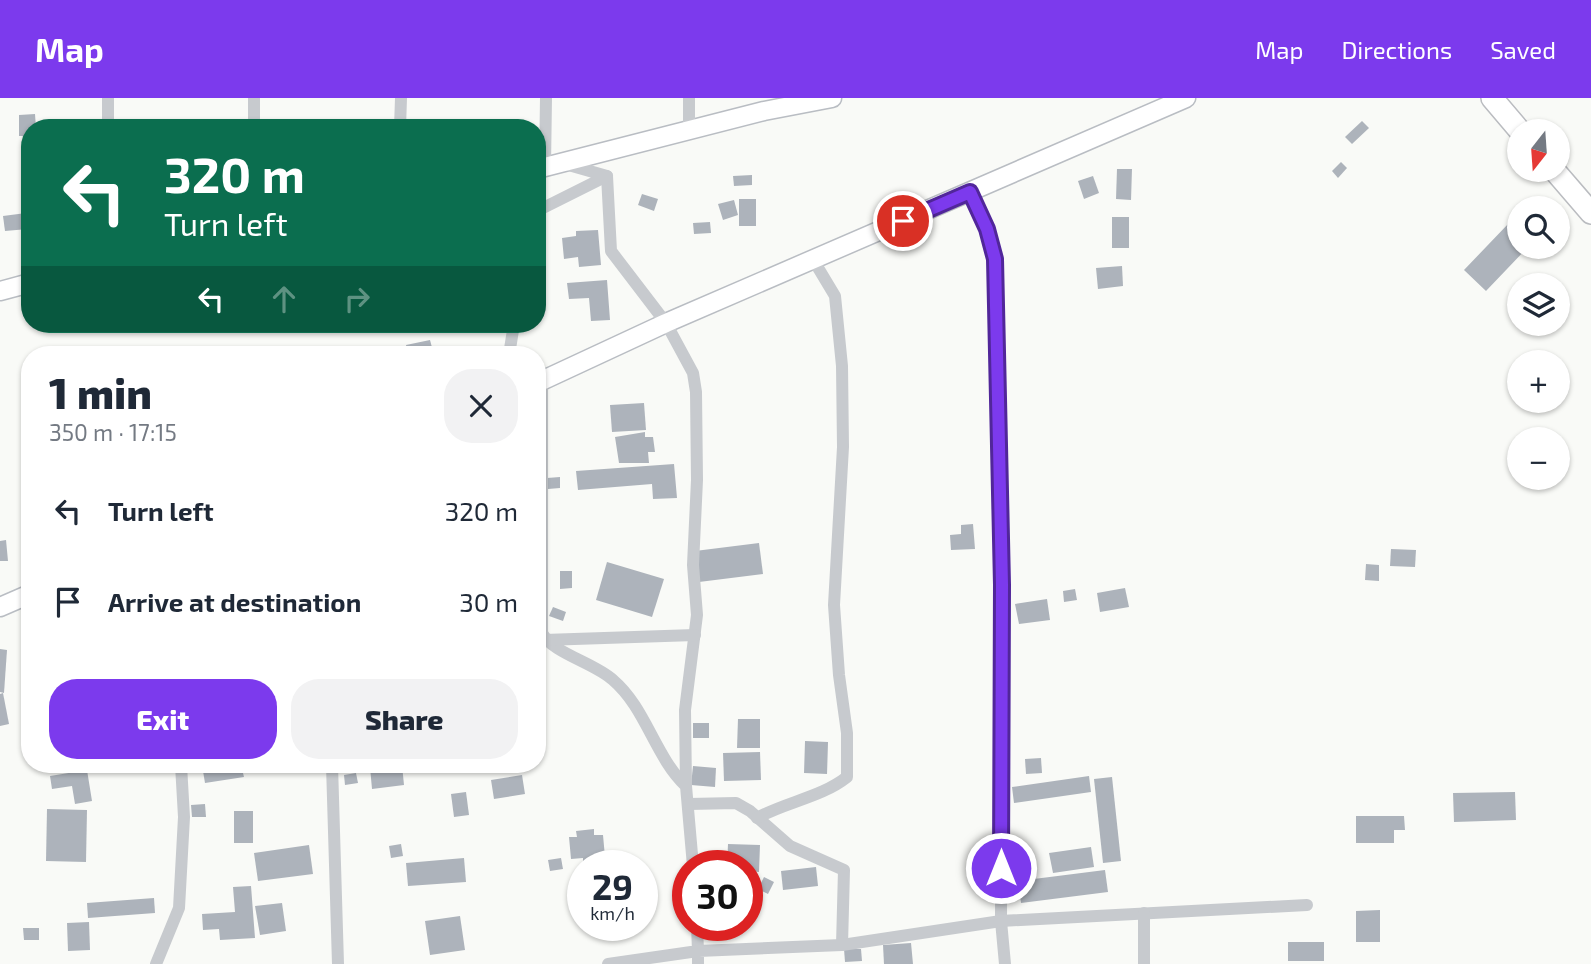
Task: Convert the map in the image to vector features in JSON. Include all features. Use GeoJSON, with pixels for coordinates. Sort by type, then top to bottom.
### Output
{"type":"FeatureCollection","features":[{"type":"Feature","properties":{"kind":"highway"},"geometry":{"type":"LineString","coordinates":[[1492,98],[1510,119]]}},
{"type":"Feature","properties":{"kind":"highway"},"geometry":{"type":"LineString","coordinates":[[1564,182],[1591,213]]}},
{"type":"Feature","properties":{"kind":"main road"},"geometry":{"type":"LineString","coordinates":[[546,167],[689,130],[832,98]]}},
{"type":"Feature","properties":{"kind":"main road"},"geometry":{"type":"LineString","coordinates":[[546,379],[666,323],[1185,98]]}},
{"type":"Feature","properties":{"kind":"main road"},"geometry":{"type":"LineString","coordinates":[[0,291],[21,285]]}},
{"type":"Feature","properties":{"kind":"main road"},"geometry":{"type":"LineString","coordinates":[[0,607],[21,598]]}},
{"type":"Feature","properties":{"kind":"street"},"geometry":{"type":"LineString","coordinates":[[108,98],[108,119]]}},
{"type":"Feature","properties":{"kind":"street"},"geometry":{"type":"LineString","coordinates":[[254,98],[254,119]]}},
{"type":"Feature","properties":{"kind":"street"},"geometry":{"type":"LineString","coordinates":[[400,119],[401,98]]}},
{"type":"Feature","properties":{"kind":"street"},"geometry":{"type":"LineString","coordinates":[[544,119],[546,98]]}},
{"type":"Feature","properties":{"kind":"street"},"geometry":{"type":"LineString","coordinates":[[689,98],[689,130]]}},
{"type":"Feature","properties":{"kind":"street"},"geometry":{"type":"LineString","coordinates":[[565,164],[607,176]]}},
{"type":"Feature","properties":{"kind":"street"},"geometry":{"type":"LineString","coordinates":[[546,206],[607,176]]}},
{"type":"Feature","properties":{"kind":"street"},"geometry":{"type":"LineString","coordinates":[[607,176],[611,251],[666,323],[693,373],[696,393],[697,480],[693,565],[695,635],[685,710],[686,786],[692,850]]}},
{"type":"Feature","properties":{"kind":"street"},"geometry":{"type":"LineString","coordinates":[[970,192],[987,229],[995,259],[998,323],[1002,585],[1001,922],[1005,964]]}},
{"type":"Feature","properties":{"kind":"street"},"geometry":{"type":"LineString","coordinates":[[757,818],[809,795],[833,789],[847,777],[847,733],[834,605],[843,447],[842,366],[835,296],[814,261]]}},
{"type":"Feature","properties":{"kind":"street"},"geometry":{"type":"LineString","coordinates":[[546,641],[695,635]]}},
{"type":"Feature","properties":{"kind":"street"},"geometry":{"type":"LineString","coordinates":[[546,644],[614,680],[644,722],[671,772],[686,786]]}},
{"type":"Feature","properties":{"kind":"street"},"geometry":{"type":"LineString","coordinates":[[156,964],[179,908],[184,817],[181,773]]}},
{"type":"Feature","properties":{"kind":"street"},"geometry":{"type":"LineString","coordinates":[[332,773],[338,964]]}},
{"type":"Feature","properties":{"kind":"street"},"geometry":{"type":"LineString","coordinates":[[689,804],[736,803],[790,846],[844,870],[842,944]]}},
{"type":"Feature","properties":{"kind":"street"},"geometry":{"type":"LineString","coordinates":[[608,964],[842,944],[1001,922],[1307,905]]}},
{"type":"Feature","properties":{"kind":"street"},"geometry":{"type":"LineString","coordinates":[[1144,913],[1144,964]]}},
{"type":"Feature","properties":{"kind":"building"},"geometry":{"type":"Polygon","coordinates":[[[35,114],[35,119],[21,119],[21,136],[19,136],[19,115],[35,114]]]}},
{"type":"Feature","properties":{"kind":"building"},"geometry":{"type":"Polygon","coordinates":[[[1362,121],[1369,128],[1352,144],[1345,137],[1362,121]]]}},
{"type":"Feature","properties":{"kind":"building"},"geometry":{"type":"Polygon","coordinates":[[[1341,162],[1347,168],[1338,178],[1332,171],[1341,162]]]}},
{"type":"Feature","properties":{"kind":"building"},"geometry":{"type":"Polygon","coordinates":[[[1117,169],[1132,169],[1131,200],[1116,199],[1117,169]]]}},
{"type":"Feature","properties":{"kind":"building"},"geometry":{"type":"Polygon","coordinates":[[[752,175],[752,185],[734,186],[733,176],[752,175]]]}},
{"type":"Feature","properties":{"kind":"building"},"geometry":{"type":"Polygon","coordinates":[[[1093,176],[1099,193],[1084,199],[1078,181],[1093,176]]]}},
{"type":"Feature","properties":{"kind":"building"},"geometry":{"type":"Polygon","coordinates":[[[642,194],[658,199],[654,211],[638,205],[642,194]]]}},
{"type":"Feature","properties":{"kind":"building"},"geometry":{"type":"Polygon","coordinates":[[[739,199],[756,199],[756,226],[739,226],[739,199]]]}},
{"type":"Feature","properties":{"kind":"building"},"geometry":{"type":"Polygon","coordinates":[[[734,200],[738,215],[723,220],[718,204],[734,200]]]}},
{"type":"Feature","properties":{"kind":"building"},"geometry":{"type":"Polygon","coordinates":[[[21,214],[21,230],[5,231],[3,216],[21,214]]]}},
{"type":"Feature","properties":{"kind":"building"},"geometry":{"type":"Polygon","coordinates":[[[1112,217],[1129,217],[1129,248],[1112,248],[1112,217]]]}},
{"type":"Feature","properties":{"kind":"building"},"geometry":{"type":"Polygon","coordinates":[[[710,222],[711,233],[694,234],[693,223],[710,222]]]}},
{"type":"Feature","properties":{"kind":"building"},"geometry":{"type":"Polygon","coordinates":[[[1507,225],[1507,259],[1517,259],[1486,291],[1464,270],[1507,225]]]}},
{"type":"Feature","properties":{"kind":"building"},"geometry":{"type":"Polygon","coordinates":[[[598,230],[601,265],[579,267],[578,257],[564,259],[562,238],[576,236],[576,231],[598,230]]]}},
{"type":"Feature","properties":{"kind":"building"},"geometry":{"type":"Polygon","coordinates":[[[1122,266],[1123,286],[1098,289],[1096,268],[1122,266]]]}},
{"type":"Feature","properties":{"kind":"building"},"geometry":{"type":"Polygon","coordinates":[[[607,280],[610,320],[591,321],[589,298],[569,299],[567,283],[607,280]]]}},
{"type":"Feature","properties":{"kind":"building"},"geometry":{"type":"Polygon","coordinates":[[[430,340],[432,346],[406,346],[430,340]]]}},
{"type":"Feature","properties":{"kind":"building"},"geometry":{"type":"Polygon","coordinates":[[[644,403],[646,430],[612,432],[610,405],[644,403]]]}},
{"type":"Feature","properties":{"kind":"building"},"geometry":{"type":"Polygon","coordinates":[[[645,432],[645,437],[653,437],[655,452],[648,452],[649,463],[619,463],[615,437],[645,432]]]}},
{"type":"Feature","properties":{"kind":"building"},"geometry":{"type":"Polygon","coordinates":[[[674,464],[677,498],[653,499],[652,484],[578,490],[576,471],[674,464]]]}},
{"type":"Feature","properties":{"kind":"building"},"geometry":{"type":"Polygon","coordinates":[[[560,477],[560,488],[548,489],[547,478],[560,477]]]}},
{"type":"Feature","properties":{"kind":"building"},"geometry":{"type":"Polygon","coordinates":[[[973,524],[975,549],[951,550],[950,535],[961,534],[961,525],[973,524]]]}},
{"type":"Feature","properties":{"kind":"building"},"geometry":{"type":"Polygon","coordinates":[[[6,540],[8,561],[0,561],[0,541],[6,540]]]}},
{"type":"Feature","properties":{"kind":"building"},"geometry":{"type":"Polygon","coordinates":[[[759,543],[763,574],[699,582],[695,551],[759,543]]]}},
{"type":"Feature","properties":{"kind":"building"},"geometry":{"type":"Polygon","coordinates":[[[1391,549],[1416,550],[1415,567],[1390,566],[1391,549]]]}},
{"type":"Feature","properties":{"kind":"building"},"geometry":{"type":"Polygon","coordinates":[[[607,562],[664,579],[652,617],[596,600],[607,562]]]}},
{"type":"Feature","properties":{"kind":"building"},"geometry":{"type":"Polygon","coordinates":[[[1366,564],[1379,565],[1379,581],[1365,580],[1366,564]]]}},
{"type":"Feature","properties":{"kind":"building"},"geometry":{"type":"Polygon","coordinates":[[[560,571],[572,571],[572,588],[560,589],[560,571]]]}},
{"type":"Feature","properties":{"kind":"building"},"geometry":{"type":"Polygon","coordinates":[[[1125,588],[1129,607],[1100,612],[1097,593],[1125,588]]]}},
{"type":"Feature","properties":{"kind":"building"},"geometry":{"type":"Polygon","coordinates":[[[1075,589],[1077,600],[1064,602],[1063,591],[1075,589]]]}},
{"type":"Feature","properties":{"kind":"building"},"geometry":{"type":"Polygon","coordinates":[[[1047,599],[1050,620],[1019,624],[1015,604],[1047,599]]]}},
{"type":"Feature","properties":{"kind":"building"},"geometry":{"type":"Polygon","coordinates":[[[553,607],[566,612],[563,621],[549,616],[553,607]]]}},
{"type":"Feature","properties":{"kind":"building"},"geometry":{"type":"Polygon","coordinates":[[[0,649],[7,650],[4,693],[0,692],[0,649]]]}},
{"type":"Feature","properties":{"kind":"building"},"geometry":{"type":"Polygon","coordinates":[[[3,693],[9,724],[0,726],[0,694],[3,693]]]}},
{"type":"Feature","properties":{"kind":"building"},"geometry":{"type":"Polygon","coordinates":[[[738,719],[760,719],[760,748],[737,748],[738,719]]]}},
{"type":"Feature","properties":{"kind":"building"},"geometry":{"type":"Polygon","coordinates":[[[693,723],[709,723],[709,738],[693,738],[693,723]]]}},
{"type":"Feature","properties":{"kind":"building"},"geometry":{"type":"Polygon","coordinates":[[[805,741],[828,742],[827,774],[804,773],[805,741]]]}},
{"type":"Feature","properties":{"kind":"building"},"geometry":{"type":"Polygon","coordinates":[[[760,752],[761,780],[724,781],[723,753],[760,752]]]}},
{"type":"Feature","properties":{"kind":"building"},"geometry":{"type":"Polygon","coordinates":[[[1041,758],[1042,773],[1026,774],[1025,759],[1041,758]]]}},
{"type":"Feature","properties":{"kind":"building"},"geometry":{"type":"Polygon","coordinates":[[[693,766],[716,768],[715,787],[691,785],[693,766]]]}},
{"type":"Feature","properties":{"kind":"building"},"geometry":{"type":"Polygon","coordinates":[[[87,773],[92,801],[75,804],[72,786],[52,789],[50,776],[87,773]]]}},
{"type":"Feature","properties":{"kind":"building"},"geometry":{"type":"Polygon","coordinates":[[[203,773],[243,773],[244,777],[205,783],[203,773]]]}},
{"type":"Feature","properties":{"kind":"building"},"geometry":{"type":"Polygon","coordinates":[[[356,773],[358,783],[345,785],[344,775],[356,773]]]}},
{"type":"Feature","properties":{"kind":"building"},"geometry":{"type":"Polygon","coordinates":[[[371,773],[403,773],[404,785],[372,789],[371,773]]]}},
{"type":"Feature","properties":{"kind":"building"},"geometry":{"type":"Polygon","coordinates":[[[522,775],[525,794],[494,799],[491,780],[522,775]]]}},
{"type":"Feature","properties":{"kind":"building"},"geometry":{"type":"Polygon","coordinates":[[[1089,776],[1091,792],[1014,803],[1012,787],[1089,776]]]}},
{"type":"Feature","properties":{"kind":"building"},"geometry":{"type":"Polygon","coordinates":[[[1112,777],[1121,861],[1103,863],[1094,779],[1112,777]]]}},
{"type":"Feature","properties":{"kind":"building"},"geometry":{"type":"Polygon","coordinates":[[[466,792],[469,815],[454,817],[451,794],[466,792]]]}},
{"type":"Feature","properties":{"kind":"building"},"geometry":{"type":"Polygon","coordinates":[[[1515,792],[1516,820],[1454,822],[1453,793],[1515,792]]]}},
{"type":"Feature","properties":{"kind":"building"},"geometry":{"type":"Polygon","coordinates":[[[205,804],[206,817],[192,817],[191,805],[205,804]]]}},
{"type":"Feature","properties":{"kind":"building"},"geometry":{"type":"Polygon","coordinates":[[[47,809],[87,810],[86,862],[46,861],[47,809]]]}},
{"type":"Feature","properties":{"kind":"building"},"geometry":{"type":"Polygon","coordinates":[[[234,811],[253,811],[253,843],[234,843],[234,811]]]}},
{"type":"Feature","properties":{"kind":"building"},"geometry":{"type":"Polygon","coordinates":[[[1356,816],[1404,816],[1405,830],[1394,830],[1394,843],[1356,843],[1356,816]]]}},
{"type":"Feature","properties":{"kind":"building"},"geometry":{"type":"Polygon","coordinates":[[[594,829],[594,835],[603,835],[604,850],[570,850],[569,837],[577,837],[576,831],[594,829]]]}},
{"type":"Feature","properties":{"kind":"building"},"geometry":{"type":"Polygon","coordinates":[[[401,844],[403,856],[391,858],[389,846],[401,844]]]}},
{"type":"Feature","properties":{"kind":"building"},"geometry":{"type":"Polygon","coordinates":[[[728,844],[760,845],[760,850],[728,850],[728,844]]]}},
{"type":"Feature","properties":{"kind":"building"},"geometry":{"type":"Polygon","coordinates":[[[309,845],[313,874],[258,881],[254,853],[309,845]]]}},
{"type":"Feature","properties":{"kind":"building"},"geometry":{"type":"Polygon","coordinates":[[[1091,847],[1094,867],[1053,873],[1049,853],[1091,847]]]}},
{"type":"Feature","properties":{"kind":"building"},"geometry":{"type":"Polygon","coordinates":[[[464,858],[466,882],[408,886],[406,863],[464,858]]]}},
{"type":"Feature","properties":{"kind":"building"},"geometry":{"type":"Polygon","coordinates":[[[561,858],[563,869],[550,871],[548,860],[561,858]]]}},
{"type":"Feature","properties":{"kind":"building"},"geometry":{"type":"Polygon","coordinates":[[[816,867],[818,886],[783,890],[781,871],[816,867]]]}},
{"type":"Feature","properties":{"kind":"building"},"geometry":{"type":"Polygon","coordinates":[[[1105,870],[1108,892],[1021,903],[1018,881],[1105,870]]]}},
{"type":"Feature","properties":{"kind":"building"},"geometry":{"type":"Polygon","coordinates":[[[764,877],[774,882],[768,894],[763,892],[764,877]]]}},
{"type":"Feature","properties":{"kind":"building"},"geometry":{"type":"Polygon","coordinates":[[[251,886],[255,938],[220,940],[219,929],[203,930],[202,914],[235,912],[233,887],[251,886]]]}},
{"type":"Feature","properties":{"kind":"building"},"geometry":{"type":"Polygon","coordinates":[[[154,898],[155,913],[88,918],[87,903],[154,898]]]}},
{"type":"Feature","properties":{"kind":"building"},"geometry":{"type":"Polygon","coordinates":[[[282,903],[286,931],[260,935],[255,906],[282,903]]]}},
{"type":"Feature","properties":{"kind":"building"},"geometry":{"type":"Polygon","coordinates":[[[1380,910],[1380,942],[1356,942],[1356,911],[1380,910]]]}},
{"type":"Feature","properties":{"kind":"building"},"geometry":{"type":"Polygon","coordinates":[[[460,916],[465,950],[430,955],[425,921],[460,916]]]}},
{"type":"Feature","properties":{"kind":"building"},"geometry":{"type":"Polygon","coordinates":[[[89,922],[90,950],[68,951],[67,923],[89,922]]]}},
{"type":"Feature","properties":{"kind":"building"},"geometry":{"type":"Polygon","coordinates":[[[23,928],[39,928],[39,940],[24,940],[23,928]]]}},
{"type":"Feature","properties":{"kind":"building"},"geometry":{"type":"Polygon","coordinates":[[[1288,942],[1324,942],[1324,961],[1288,961],[1288,942]]]}},
{"type":"Feature","properties":{"kind":"building"},"geometry":{"type":"Polygon","coordinates":[[[911,943],[913,964],[884,964],[883,945],[911,943]]]}},
{"type":"Feature","properties":{"kind":"building"},"geometry":{"type":"Polygon","coordinates":[[[844,949],[861,949],[862,961],[845,962],[844,949]]]}},
{"type":"Feature","properties":{"kind":"route"},"geometry":{"type":"LineString","coordinates":[[903,221],[970,192],[987,229],[995,259],[1002,585],[1001,868]]}}]}
